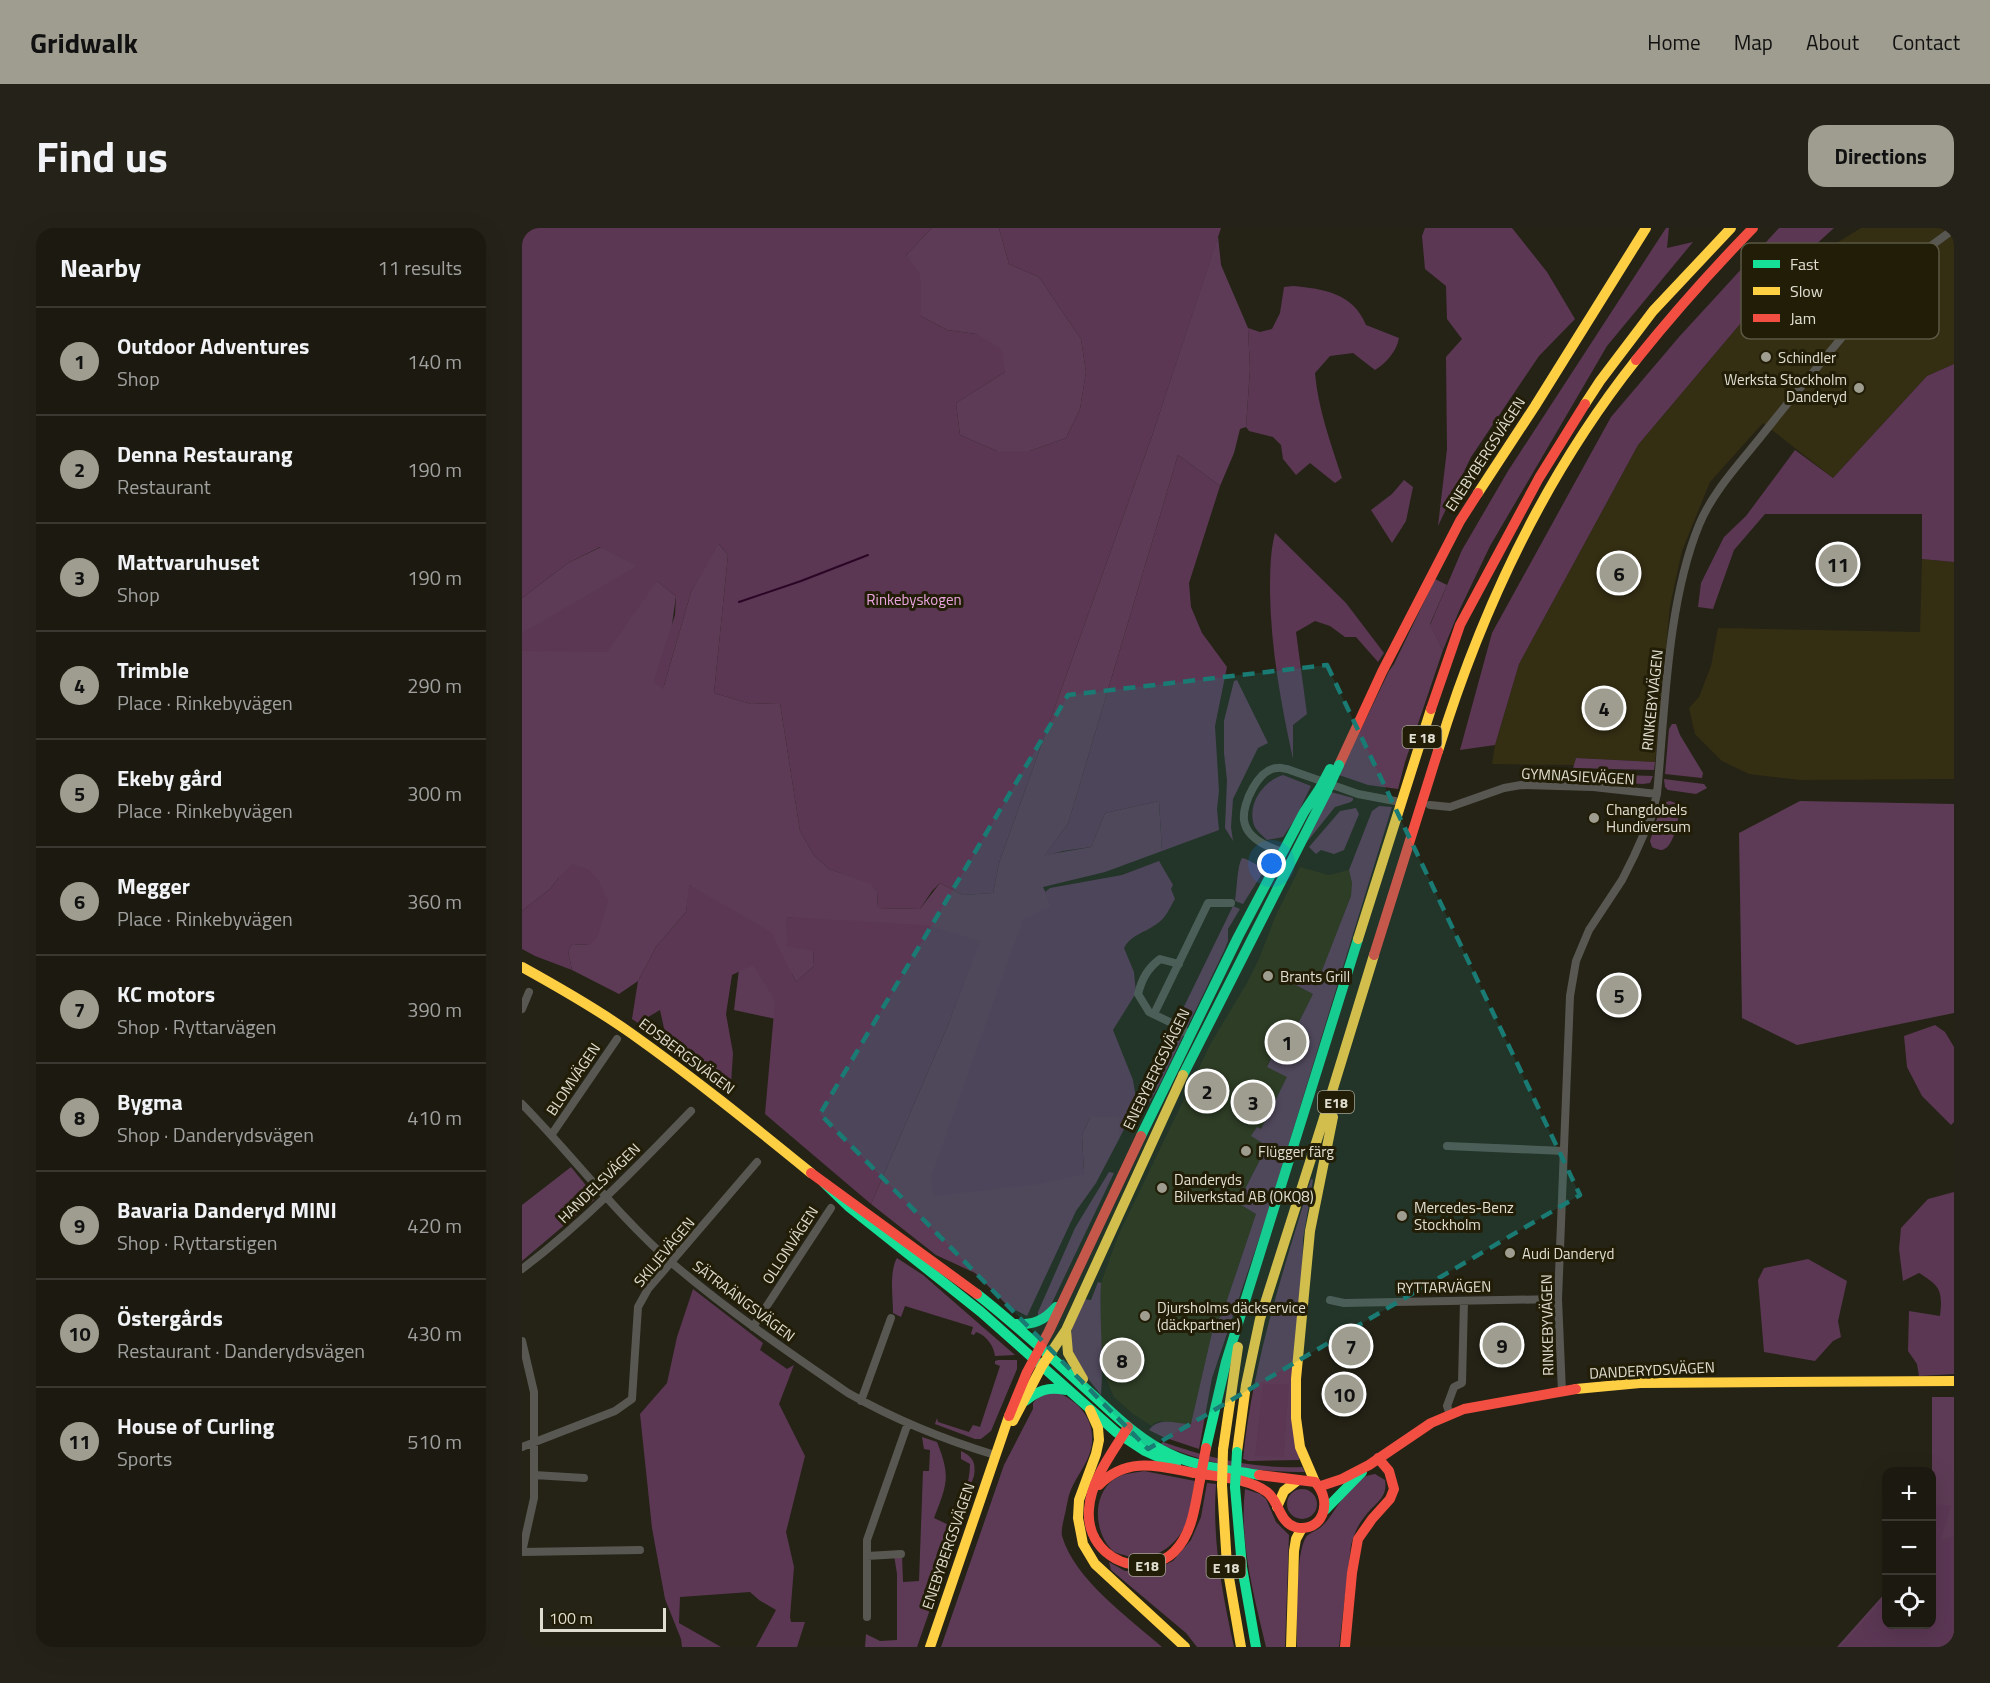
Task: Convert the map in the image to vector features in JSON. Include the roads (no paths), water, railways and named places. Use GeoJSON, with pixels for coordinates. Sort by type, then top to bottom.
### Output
{"type":"FeatureCollection","features":[{"type":"Feature","properties":{"kind":"main road","name":"ENEBYBERGSVÄGEN"},"geometry":{"type":"LineString","coordinates":[[930,1647],[1013,1404],[1045,1350],[1066,1293],[1083,1256],[1166,1095],[1222,997],[1288,854],[1304,812],[1323,790],[1460,521],[1646,228]]}},
{"type":"Feature","properties":{"kind":"main road","name":"E 18"},"geometry":{"type":"LineString","coordinates":[[1241,1647],[1225,1560],[1222,1485],[1223,1450],[1243,1312],[1414,760],[1460,626],[1539,478],[1600,381],[1653,311],[1731,228]]}},
{"type":"Feature","properties":{"kind":"main road","name":"E 18"},"geometry":{"type":"LineString","coordinates":[[1256,1647],[1239,1546],[1235,1488],[1243,1395],[1260,1319],[1457,687],[1513,556],[1553,484],[1613,390],[1666,321],[1753,228]]}},
{"type":"Feature","properties":{"kind":"main road","name":"E18"},"geometry":{"type":"LineString","coordinates":[[1318,1484],[1306,1464],[1300,1447],[1296,1418],[1296,1379],[1310,1231],[1338,1094],[1368,998],[1425,795]]}},
{"type":"Feature","properties":{"kind":"main road","name":"ENEBYBERGSVÄGEN"},"geometry":{"type":"LineString","coordinates":[[1045,1350],[1066,1330],[1189,1036],[1288,854]]}},
{"type":"Feature","properties":{"kind":"main road","name":"EDSBERGSVÄGEN"},"geometry":{"type":"LineString","coordinates":[[522,966],[574,996],[632,1034],[722,1101],[824,1183],[954,1276],[1045,1350]]}},
{"type":"Feature","properties":{"kind":"main road"},"geometry":{"type":"LineString","coordinates":[[1211,992],[1222,997]]}},
{"type":"Feature","properties":{"kind":"main road","name":"EDSBERGSVÄGEN"},"geometry":{"type":"LineString","coordinates":[[824,1183],[848,1206],[981,1312],[1038,1362]]}},
{"type":"Feature","properties":{"kind":"main road"},"geometry":{"type":"LineString","coordinates":[[1083,1256],[1096,1262]]}},
{"type":"Feature","properties":{"kind":"main road"},"geometry":{"type":"LineString","coordinates":[[1015,1324],[1027,1325],[1042,1321],[1049,1316],[1066,1293]]}},
{"type":"Feature","properties":{"kind":"main road","name":"E18"},"geometry":{"type":"LineString","coordinates":[[1122,1429],[1093,1494],[1089,1510],[1091,1526],[1095,1539],[1110,1558],[1124,1564],[1143,1567],[1161,1561],[1174,1553],[1192,1522],[1197,1476],[1206,1448],[1226,1362],[1243,1312]]}},
{"type":"Feature","properties":{"kind":"main road"},"geometry":{"type":"LineString","coordinates":[[1066,1330],[1066,1344],[1076,1370],[1122,1429],[1145,1451],[1197,1476]]}},
{"type":"Feature","properties":{"kind":"main road"},"geometry":{"type":"LineString","coordinates":[[1045,1350],[1101,1403]]}},
{"type":"Feature","properties":{"kind":"main road","name":"ENEBYBERGSVÄGEN"},"geometry":{"type":"LineString","coordinates":[[995,1455],[1023,1402],[1038,1362]]}},
{"type":"Feature","properties":{"kind":"main road"},"geometry":{"type":"LineString","coordinates":[[1038,1362],[1090,1410],[1171,1455],[1197,1463],[1257,1475],[1318,1484],[1324,1493],[1326,1502],[1325,1511],[1315,1524],[1302,1528],[1295,1527],[1281,1516],[1271,1495],[1259,1487],[1149,1465],[1134,1465],[1120,1469],[1106,1477],[1093,1494]]}},
{"type":"Feature","properties":{"kind":"main road","name":"DANDERYDSVÄGEN"},"geometry":{"type":"LineString","coordinates":[[1325,1511],[1369,1465],[1431,1423],[1464,1408],[1492,1402],[1617,1384],[1670,1381],[1954,1381]]}},
{"type":"Feature","properties":{"kind":"main road"},"geometry":{"type":"LineString","coordinates":[[1023,1402],[1049,1387],[1068,1391]]}},
{"type":"Feature","properties":{"kind":"main road","name":"E18"},"geometry":{"type":"LineString","coordinates":[[1090,1410],[1098,1426],[1099,1440],[1080,1494],[1077,1520],[1083,1542],[1091,1558],[1122,1590],[1167,1627],[1185,1647]]}},
{"type":"Feature","properties":{"kind":"main road","name":"E18"},"geometry":{"type":"LineString","coordinates":[[1089,1471],[1122,1429]]}},
{"type":"Feature","properties":{"kind":"main road"},"geometry":{"type":"LineString","coordinates":[[1345,1647],[1352,1573],[1358,1539],[1390,1499],[1394,1489],[1389,1471],[1378,1458]]}},
{"type":"Feature","properties":{"kind":"main road","name":"DANDERYDSVÄGEN"},"geometry":{"type":"LineString","coordinates":[[1318,1484],[1342,1479],[1369,1465]]}},
{"type":"Feature","properties":{"kind":"main road"},"geometry":{"type":"LineString","coordinates":[[1277,1507],[1282,1492],[1298,1480]]}},
{"type":"Feature","properties":{"kind":"main road"},"geometry":{"type":"LineString","coordinates":[[1291,1647],[1294,1551],[1296,1539],[1302,1528]]}},
{"type":"Feature","properties":{"kind":"street","name":"RINKEBYVÄGEN"},"geometry":{"type":"LineString","coordinates":[[1935,243],[1954,229]]}},
{"type":"Feature","properties":{"kind":"street","name":"RINKEBYVÄGEN"},"geometry":{"type":"LineString","coordinates":[[1562,1392],[1558,1299],[1570,996],[1576,961],[1589,930],[1622,880],[1651,818],[1657,794],[1673,632],[1684,577],[1700,524],[1714,498],[1739,464],[1841,339]]}},
{"type":"Feature","properties":{"kind":"street"},"geometry":{"type":"LineString","coordinates":[[1288,854],[1260,843],[1244,821],[1245,806],[1250,793],[1255,783],[1268,771],[1277,767],[1287,769],[1358,794],[1395,801]]}},
{"type":"Feature","properties":{"kind":"street","name":"GYMNASIEVÄGEN"},"geometry":{"type":"LineString","coordinates":[[1430,806],[1449,807],[1504,788],[1521,785],[1593,787],[1657,794]]}},
{"type":"Feature","properties":{"kind":"street"},"geometry":{"type":"LineString","coordinates":[[1154,1014],[1208,903],[1231,903]]}},
{"type":"Feature","properties":{"kind":"street"},"geometry":{"type":"LineString","coordinates":[[1179,964],[1160,959],[1151,966],[1138,994],[1144,1006],[1154,1014],[1182,1028],[1189,1036]]}},
{"type":"Feature","properties":{"kind":"street"},"geometry":{"type":"LineString","coordinates":[[522,1009],[529,992]]}},
{"type":"Feature","properties":{"kind":"street","name":"BLOMVÄGEN"},"geometry":{"type":"LineString","coordinates":[[552,1134],[617,1039]]}},
{"type":"Feature","properties":{"kind":"street","name":"SÄTRAÄNGSVÄGEN"},"geometry":{"type":"LineString","coordinates":[[522,1104],[552,1134],[606,1198],[672,1262],[753,1327],[861,1401],[908,1423],[995,1455]]}},
{"type":"Feature","properties":{"kind":"street","name":"HANDELSVÄGEN"},"geometry":{"type":"LineString","coordinates":[[522,1269],[606,1198],[691,1111]]}},
{"type":"Feature","properties":{"kind":"street"},"geometry":{"type":"LineString","coordinates":[[1447,1146],[1564,1150]]}},
{"type":"Feature","properties":{"kind":"street","name":"SKILJEVÄGEN"},"geometry":{"type":"LineString","coordinates":[[522,1447],[615,1411],[633,1399],[638,1308],[648,1289],[757,1162]]}},
{"type":"Feature","properties":{"kind":"street","name":"OLLONVÄGEN"},"geometry":{"type":"LineString","coordinates":[[753,1327],[831,1208]]}},
{"type":"Feature","properties":{"kind":"street","name":"RYTTARVÄGEN"},"geometry":{"type":"LineString","coordinates":[[1330,1300],[1344,1303],[1558,1299]]}},
{"type":"Feature","properties":{"kind":"street"},"geometry":{"type":"LineString","coordinates":[[1450,1414],[1447,1406],[1454,1387],[1462,1383],[1464,1301]]}},
{"type":"Feature","properties":{"kind":"street"},"geometry":{"type":"LineString","coordinates":[[861,1401],[891,1318]]}},
{"type":"Feature","properties":{"kind":"street"},"geometry":{"type":"LineString","coordinates":[[522,1341],[534,1392],[534,1498],[522,1552],[640,1550]]}},
{"type":"Feature","properties":{"kind":"street"},"geometry":{"type":"LineString","coordinates":[[867,1617],[867,1540],[908,1423]]}},
{"type":"Feature","properties":{"kind":"street"},"geometry":{"type":"LineString","coordinates":[[534,1475],[584,1478]]}},
{"type":"Feature","properties":{"kind":"street"},"geometry":{"type":"LineString","coordinates":[[867,1556],[902,1554]]}},
{"type":"Feature","properties":{"kind":"waterway"},"geometry":{"type":"LineString","coordinates":[[739,602],[868,555]]}},
{"type":"Feature","properties":{"kind":"place","name":"Schindler"},"geometry":{"type":"Point","coordinates":[1766,357]}},
{"type":"Feature","properties":{"kind":"place","name":"Werksta Stockholm Danderyd"},"geometry":{"type":"Point","coordinates":[1859,388]}},
{"type":"Feature","properties":{"kind":"place","name":"House of Curling"},"geometry":{"type":"Point","coordinates":[1838,564]}},
{"type":"Feature","properties":{"kind":"place","name":"Megger"},"geometry":{"type":"Point","coordinates":[1619,573]}},
{"type":"Feature","properties":{"kind":"place","name":"Trimble"},"geometry":{"type":"Point","coordinates":[1604,708]}},
{"type":"Feature","properties":{"kind":"place","name":"Changdobels Hundiversum"},"geometry":{"type":"Point","coordinates":[1594,818]}},
{"type":"Feature","properties":{"kind":"place","name":"Brants Grill"},"geometry":{"type":"Point","coordinates":[1268,976]}},
{"type":"Feature","properties":{"kind":"place","name":"Ekeby gård"},"geometry":{"type":"Point","coordinates":[1619,995]}},
{"type":"Feature","properties":{"kind":"place","name":"Outdoor Adventures"},"geometry":{"type":"Point","coordinates":[1287,1042]}},
{"type":"Feature","properties":{"kind":"place","name":"Denna Restaurang"},"geometry":{"type":"Point","coordinates":[1207,1091]}},
{"type":"Feature","properties":{"kind":"place","name":"Mattvaruhuset"},"geometry":{"type":"Point","coordinates":[1253,1102]}},
{"type":"Feature","properties":{"kind":"place","name":"Flügger färg"},"geometry":{"type":"Point","coordinates":[1246,1151]}},
{"type":"Feature","properties":{"kind":"place","name":"Danderyds Bilverkstad AB (OKQ8)"},"geometry":{"type":"Point","coordinates":[1162,1188]}},
{"type":"Feature","properties":{"kind":"place","name":"Mercedes-Benz Stockholm"},"geometry":{"type":"Point","coordinates":[1402,1216]}},
{"type":"Feature","properties":{"kind":"place","name":"Audi Danderyd"},"geometry":{"type":"Point","coordinates":[1510,1253]}},
{"type":"Feature","properties":{"kind":"place","name":"Djursholms däckservice (däckpartner)"},"geometry":{"type":"Point","coordinates":[1145,1316]}},
{"type":"Feature","properties":{"kind":"place","name":"Bavaria Danderyd MINI"},"geometry":{"type":"Point","coordinates":[1502,1345]}},
{"type":"Feature","properties":{"kind":"place","name":"KC motors"},"geometry":{"type":"Point","coordinates":[1351,1346]}},
{"type":"Feature","properties":{"kind":"place","name":"Bygma"},"geometry":{"type":"Point","coordinates":[1122,1360]}},
{"type":"Feature","properties":{"kind":"place","name":"Östergårds"},"geometry":{"type":"Point","coordinates":[1344,1394]}},
{"type":"Feature","properties":{"kind":"park label","name":"Rinkebyskogen"},"geometry":{"type":"Point","coordinates":[914,599]}}]}
